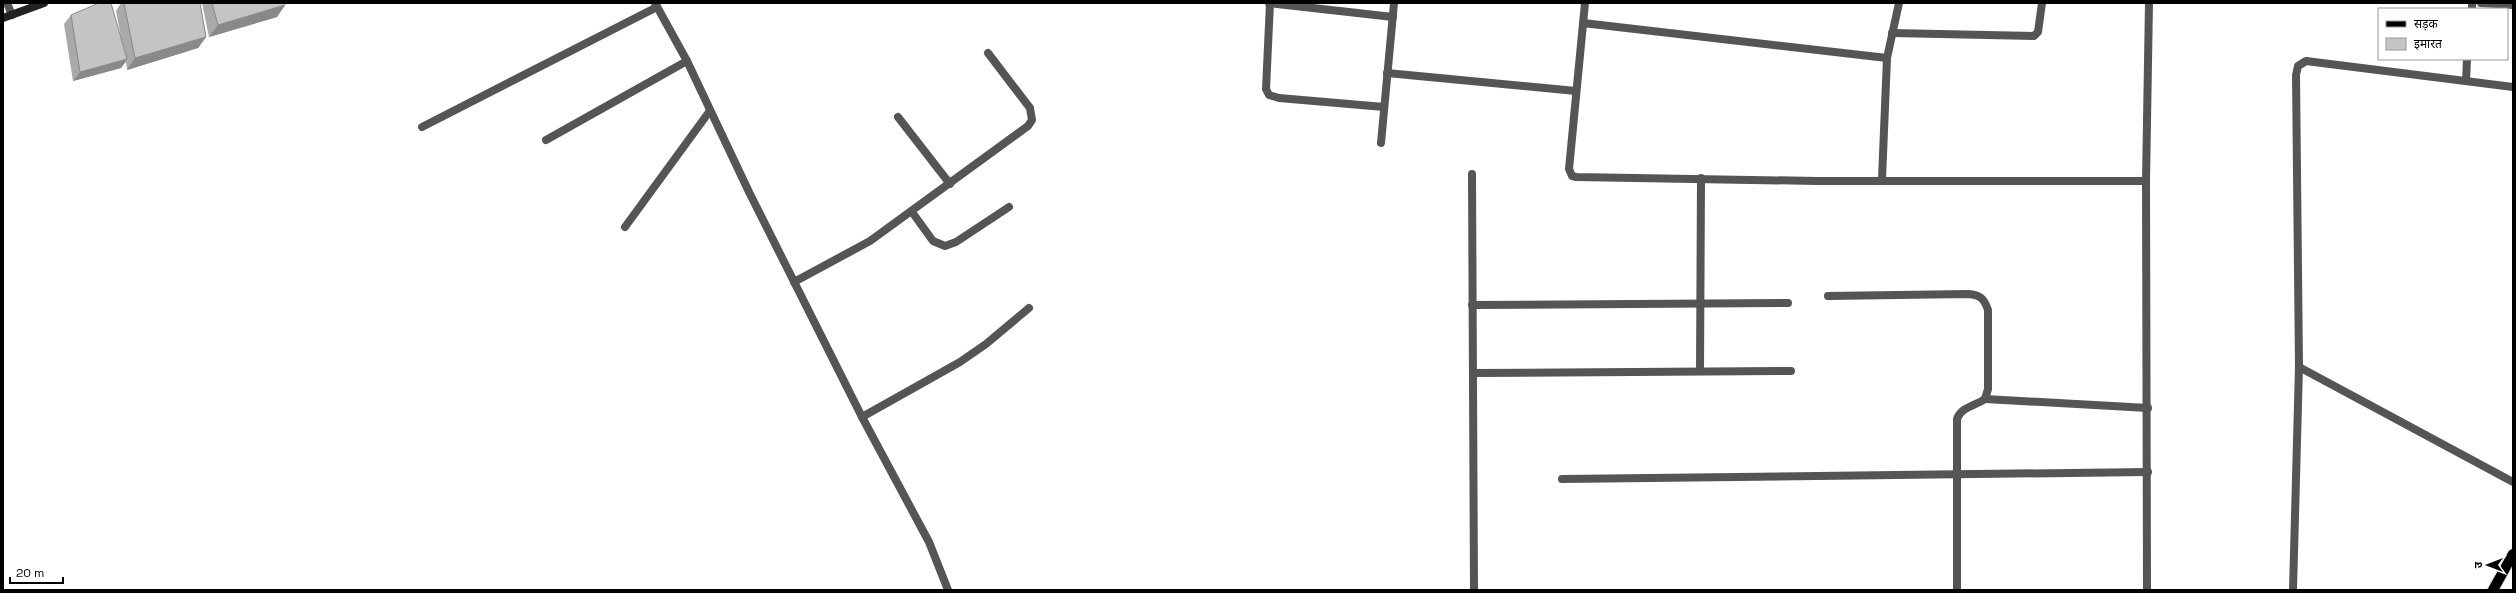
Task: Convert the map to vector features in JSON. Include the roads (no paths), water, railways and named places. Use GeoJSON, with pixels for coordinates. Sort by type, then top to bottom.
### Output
{"type":"FeatureCollection","features":[{"type":"Feature","properties":{"kind":"main road"},"geometry":{"type":"LineString","coordinates":[[2493,590],[2513,554]]}},
{"type":"Feature","properties":{"kind":"street"},"geometry":{"type":"LineString","coordinates":[[7,3],[12,15]]}},
{"type":"Feature","properties":{"kind":"street"},"geometry":{"type":"LineString","coordinates":[[3,18],[44,3]]}},
{"type":"Feature","properties":{"kind":"street"},"geometry":{"type":"LineString","coordinates":[[1384,107],[1279,98],[1269,95],[1266,89],[1269,3],[1393,17]]}},
{"type":"Feature","properties":{"kind":"street"},"geometry":{"type":"LineString","coordinates":[[1381,142],[1394,3]]}},
{"type":"Feature","properties":{"kind":"street"},"geometry":{"type":"LineString","coordinates":[[1585,3],[1569,169],[1572,176],[1817,181],[1882,179],[2146,181]]}},
{"type":"Feature","properties":{"kind":"street"},"geometry":{"type":"LineString","coordinates":[[1882,179],[1887,58],[1899,3]]}},
{"type":"Feature","properties":{"kind":"street"},"geometry":{"type":"LineString","coordinates":[[1892,33],[2034,36],[2038,32],[2040,26],[2042,3]]}},
{"type":"Feature","properties":{"kind":"street"},"geometry":{"type":"LineString","coordinates":[[2147,590],[2148,408],[2146,181],[2149,3]]}},
{"type":"Feature","properties":{"kind":"street"},"geometry":{"type":"LineString","coordinates":[[2481,3],[2513,5]]}},
{"type":"Feature","properties":{"kind":"street"},"geometry":{"type":"LineString","coordinates":[[422,127],[656,5],[687,61],[710,112],[862,417],[929,542],[948,590]]}},
{"type":"Feature","properties":{"kind":"street"},"geometry":{"type":"LineString","coordinates":[[1583,23],[1887,58]]}},
{"type":"Feature","properties":{"kind":"street"},"geometry":{"type":"LineString","coordinates":[[794,282],[870,241],[1019,134],[1032,120],[1030,108],[988,53]]}},
{"type":"Feature","properties":{"kind":"street"},"geometry":{"type":"LineString","coordinates":[[2466,81],[2468,60]]}},
{"type":"Feature","properties":{"kind":"street"},"geometry":{"type":"LineString","coordinates":[[546,140],[687,61]]}},
{"type":"Feature","properties":{"kind":"street"},"geometry":{"type":"LineString","coordinates":[[2294,590],[2299,367],[2296,75],[2298,66],[2306,61],[2513,87]]}},
{"type":"Feature","properties":{"kind":"street"},"geometry":{"type":"LineString","coordinates":[[1387,73],[1576,91]]}},
{"type":"Feature","properties":{"kind":"street"},"geometry":{"type":"LineString","coordinates":[[625,228],[710,112]]}},
{"type":"Feature","properties":{"kind":"street"},"geometry":{"type":"LineString","coordinates":[[898,117],[950,184]]}},
{"type":"Feature","properties":{"kind":"street"},"geometry":{"type":"LineString","coordinates":[[1472,174],[1474,590]]}},
{"type":"Feature","properties":{"kind":"street"},"geometry":{"type":"LineString","coordinates":[[1700,370],[1701,178]]}},
{"type":"Feature","properties":{"kind":"street"},"geometry":{"type":"LineString","coordinates":[[912,212],[934,241],[946,246],[956,242],[1009,207]]}},
{"type":"Feature","properties":{"kind":"street"},"geometry":{"type":"LineString","coordinates":[[1828,296],[1978,295],[1985,300],[1988,310],[1988,388],[1985,399]]}},
{"type":"Feature","properties":{"kind":"street"},"geometry":{"type":"LineString","coordinates":[[1472,305],[1788,303]]}},
{"type":"Feature","properties":{"kind":"street"},"geometry":{"type":"LineString","coordinates":[[862,417],[960,362],[986,344],[1029,308]]}},
{"type":"Feature","properties":{"kind":"street"},"geometry":{"type":"LineString","coordinates":[[2299,367],[2513,482]]}},
{"type":"Feature","properties":{"kind":"street"},"geometry":{"type":"LineString","coordinates":[[1474,373],[1700,370],[1790,371]]}},
{"type":"Feature","properties":{"kind":"street"},"geometry":{"type":"LineString","coordinates":[[1957,590],[1957,475],[1959,413],[1985,399],[2148,408]]}},
{"type":"Feature","properties":{"kind":"street"},"geometry":{"type":"LineString","coordinates":[[1562,479],[2148,472]]}}]}
